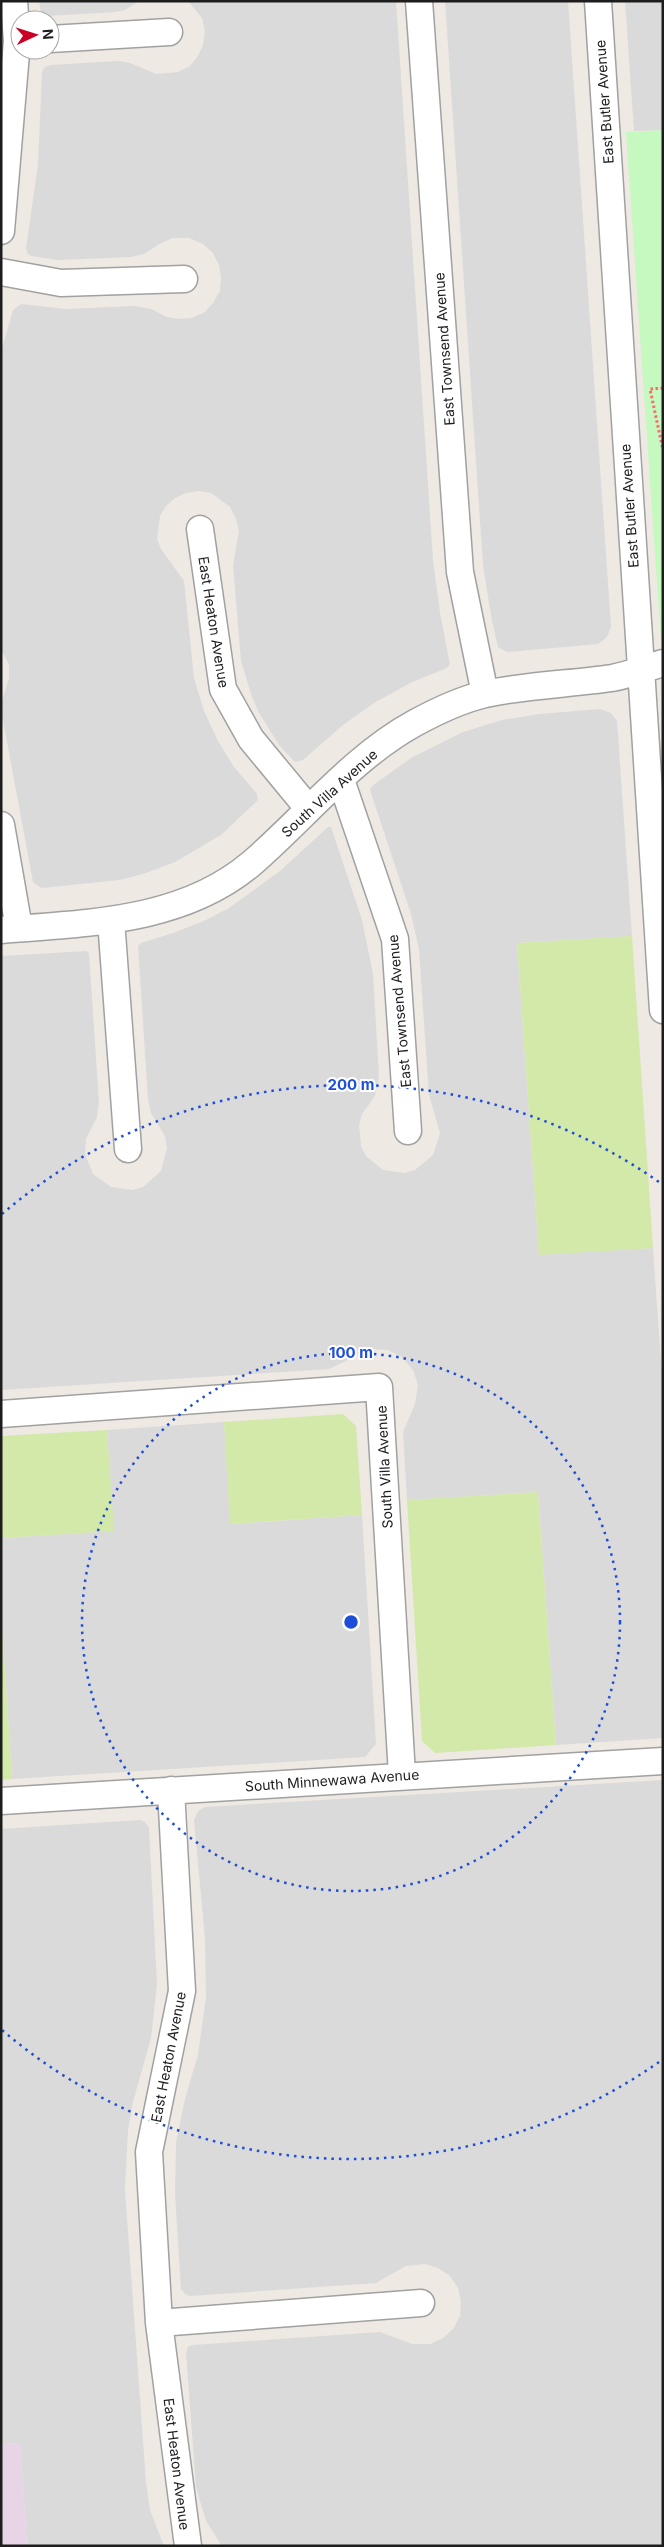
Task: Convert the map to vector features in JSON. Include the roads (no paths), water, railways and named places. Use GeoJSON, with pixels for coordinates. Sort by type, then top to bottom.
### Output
{"type":"FeatureCollection","features":[{"type":"Feature","properties":{"kind":"street","name":"East Townsend Avenue"},"geometry":{"type":"LineString","coordinates":[[420,1],[460,572],[485,694]]}},
{"type":"Feature","properties":{"kind":"street","name":"East Butler Avenue"},"geometry":{"type":"LineString","coordinates":[[598,1],[651,667],[663,1010]]}},
{"type":"Feature","properties":{"kind":"street"},"geometry":{"type":"LineString","coordinates":[[60,38],[169,32]]}},
{"type":"Feature","properties":{"kind":"street"},"geometry":{"type":"LineString","coordinates":[[1,231],[16,60]]}},
{"type":"Feature","properties":{"kind":"street"},"geometry":{"type":"LineString","coordinates":[[1,272],[61,283],[184,279]]}},
{"type":"Feature","properties":{"kind":"street","name":"East Heaton Avenue"},"geometry":{"type":"LineString","coordinates":[[200,529],[223,689],[251,739],[308,808]]}},
{"type":"Feature","properties":{"kind":"street","name":"South Villa Avenue"},"geometry":{"type":"LineString","coordinates":[[10,929],[111,920],[171,908],[230,879],[252,863],[308,808],[395,735],[439,711],[485,694],[614,678],[651,667]]}},
{"type":"Feature","properties":{"kind":"street","name":"East Townsend Avenue"},"geometry":{"type":"LineString","coordinates":[[341,780],[389,914],[395,939],[408,1131]]}},
{"type":"Feature","properties":{"kind":"street"},"geometry":{"type":"LineString","coordinates":[[1,825],[10,929]]}},
{"type":"Feature","properties":{"kind":"street"},"geometry":{"type":"LineString","coordinates":[[111,920],[128,1149]]}},
{"type":"Feature","properties":{"kind":"street","name":"South Villa Avenue"},"geometry":{"type":"LineString","coordinates":[[1,1414],[379,1387],[402,1775]]}},
{"type":"Feature","properties":{"kind":"street","name":"South Minnewawa Avenue"},"geometry":{"type":"LineString","coordinates":[[1,1800],[663,1761]]}},
{"type":"Feature","properties":{"kind":"street","name":"East Heaton Avenue"},"geometry":{"type":"LineString","coordinates":[[171,1790],[182,1991],[149,2152],[159,2323],[188,2546]]}},
{"type":"Feature","properties":{"kind":"street"},"geometry":{"type":"LineString","coordinates":[[159,2323],[422,2303]]}}]}
